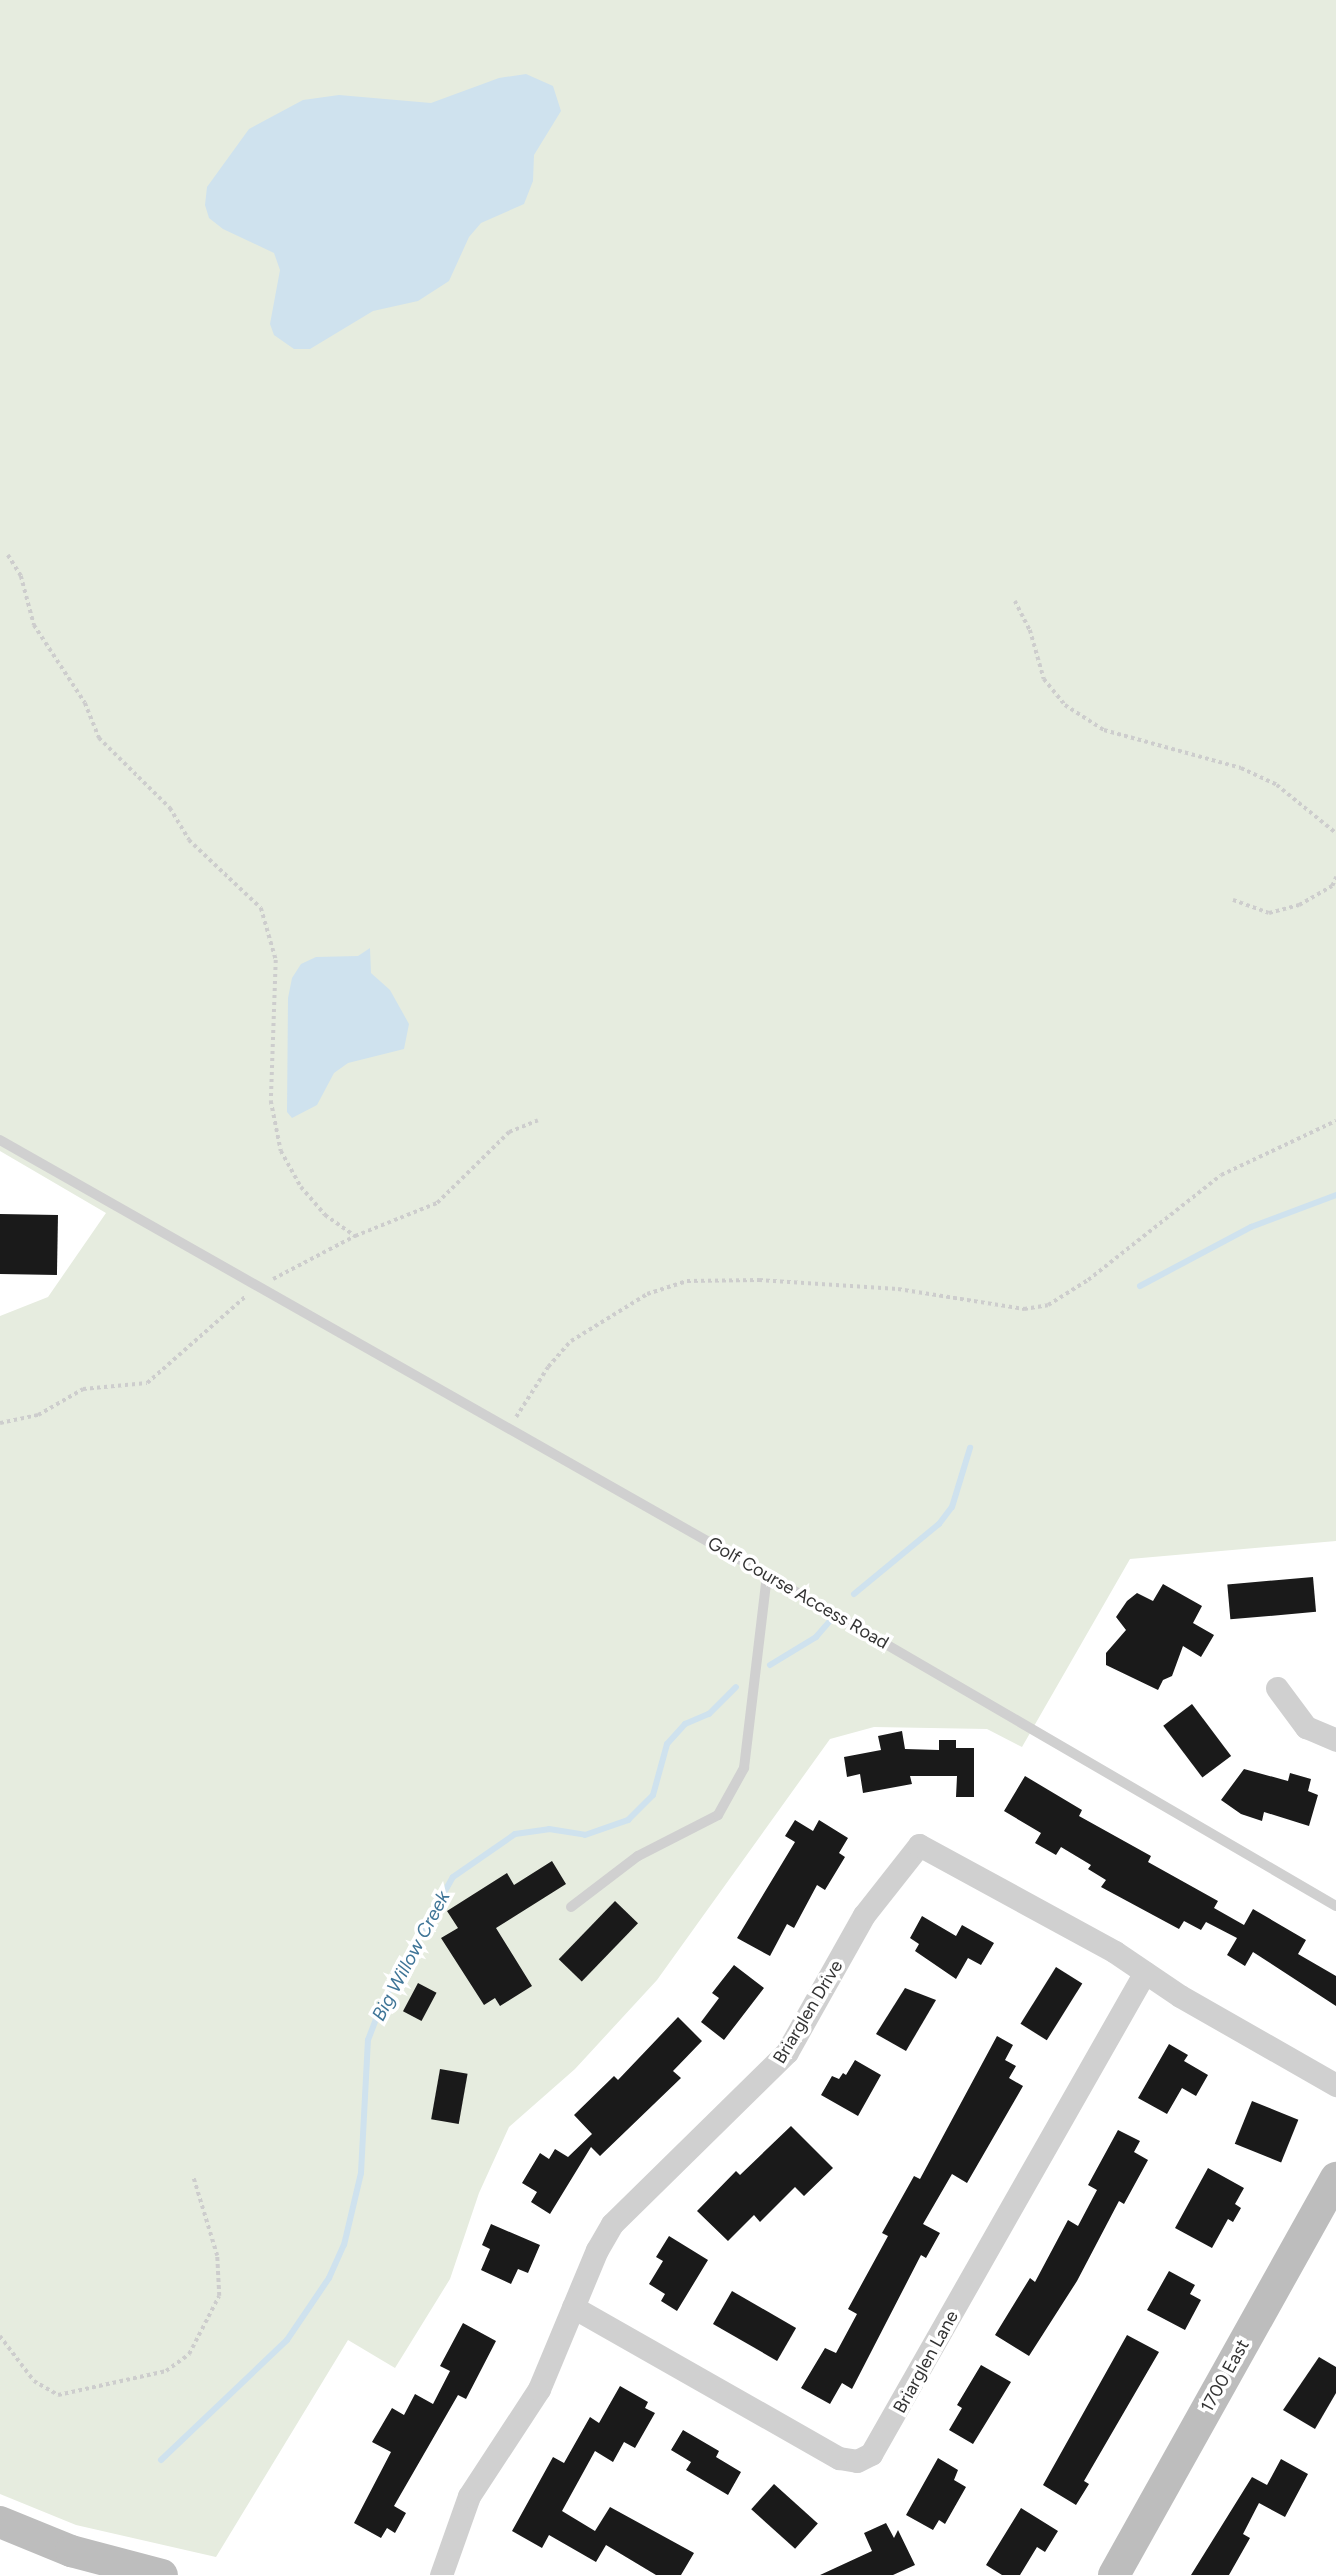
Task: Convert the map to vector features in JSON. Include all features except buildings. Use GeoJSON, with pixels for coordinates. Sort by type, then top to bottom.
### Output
{"type":"FeatureCollection","features":[{"type":"Feature","properties":{"kind":"main road","name":"1700 East"},"geometry":{"type":"LineString","coordinates":[[1114,2575],[1336,2178]]}},
{"type":"Feature","properties":{"kind":"main road"},"geometry":{"type":"LineString","coordinates":[[0,2522],[71,2551],[162,2575]]}},
{"type":"Feature","properties":{"kind":"street"},"geometry":{"type":"LineString","coordinates":[[1277,1688],[1307,1727],[1336,1740]]}},
{"type":"Feature","properties":{"kind":"street","name":"Briarglen Drive"},"geometry":{"type":"LineString","coordinates":[[441,2575],[469,2496],[539,2389],[612,2224],[787,2052],[864,1915],[919,1844],[969,1869],[1336,2085]]}},
{"type":"Feature","properties":{"kind":"street","name":"Briarglen Lane"},"geometry":{"type":"LineString","coordinates":[[573,2307],[815,2446],[857,2461],[871,2454],[1145,1972]]}},
{"type":"Feature","properties":{"kind":"lane","name":"Golf Course Access Road"},"geometry":{"type":"LineString","coordinates":[[0,1140],[256,1287],[509,1427],[1336,1906]]}},
{"type":"Feature","properties":{"kind":"lane"},"geometry":{"type":"LineString","coordinates":[[571,1907],[638,1856],[718,1815],[744,1768],[767,1575]]}},
{"type":"Feature","properties":{"kind":"path"},"geometry":{"type":"LineString","coordinates":[[8,555],[22,576],[34,625],[85,703],[99,738],[170,808],[189,840],[261,908],[276,960],[271,1101],[281,1150],[301,1187],[325,1215],[355,1236]]}},
{"type":"Feature","properties":{"kind":"path"},"geometry":{"type":"LineString","coordinates":[[1015,601],[1030,630],[1044,679],[1065,705],[1104,730],[1241,768],[1277,785],[1336,833]]}},
{"type":"Feature","properties":{"kind":"path"},"geometry":{"type":"LineString","coordinates":[[1233,901],[1269,913],[1299,905],[1332,886],[1336,877]]}},
{"type":"Feature","properties":{"kind":"path"},"geometry":{"type":"LineString","coordinates":[[0,1423],[38,1415],[83,1389],[147,1383],[256,1287],[355,1236],[437,1203],[509,1132],[538,1120]]}},
{"type":"Feature","properties":{"kind":"path"},"geometry":{"type":"LineString","coordinates":[[509,1427],[548,1367],[571,1341],[647,1294],[687,1282],[759,1280],[898,1289],[1024,1309],[1048,1305],[1088,1280],[1221,1175],[1336,1121]]}},
{"type":"Feature","properties":{"kind":"path"},"geometry":{"type":"LineString","coordinates":[[0,2336],[34,2381],[58,2395],[166,2371],[189,2354],[219,2296],[214,2243],[193,2177]]}},
{"type":"Feature","properties":{"kind":"shaded area"},"geometry":{"type":"Polygon","coordinates":[[[0,0],[1336,0],[1336,1541],[1130,1559],[1022,1747],[987,1729],[874,1727],[830,1739],[657,1980],[575,2069],[509,2127],[479,2193],[450,2279],[395,2368],[348,2340],[216,2557],[76,2525],[0,2494],[0,1316],[48,1297],[106,1213],[0,1151],[0,0]]]}},
{"type":"Feature","properties":{"kind":"water"},"geometry":{"type":"Polygon","coordinates":[[[526,74],[553,86],[561,111],[534,155],[533,181],[524,204],[481,223],[469,237],[449,281],[418,301],[373,311],[310,349],[294,349],[274,335],[270,324],[280,270],[274,253],[223,229],[209,218],[205,205],[207,187],[249,129],[303,100],[339,95],[431,103],[499,78],[526,74]]]}},
{"type":"Feature","properties":{"kind":"water"},"geometry":{"type":"Polygon","coordinates":[[[370,948],[371,973],[390,990],[409,1024],[404,1049],[348,1063],[334,1073],[317,1105],[292,1118],[287,1112],[288,998],[292,978],[301,964],[316,957],[358,956],[370,948]]]}},
{"type":"Feature","properties":{"kind":"waterway","name":"Big Willow Creek"},"geometry":{"type":"LineString","coordinates":[[1140,1286],[1251,1227],[1336,1195]]}},
{"type":"Feature","properties":{"kind":"waterway","name":"Big Willow Creek"},"geometry":{"type":"LineString","coordinates":[[854,1594],[939,1524],[952,1507],[970,1448]]}},
{"type":"Feature","properties":{"kind":"waterway","name":"Big Willow Creek"},"geometry":{"type":"LineString","coordinates":[[770,1665],[816,1637],[831,1620]]}},
{"type":"Feature","properties":{"kind":"waterway","name":"Big Willow Creek"},"geometry":{"type":"LineString","coordinates":[[161,2460],[287,2340],[329,2278],[344,2245],[361,2173],[368,2040],[383,2001],[453,1877],[515,1834],[549,1829],[585,1835],[628,1820],[653,1795],[667,1744],[685,1724],[709,1714],[736,1687]]}}]}
